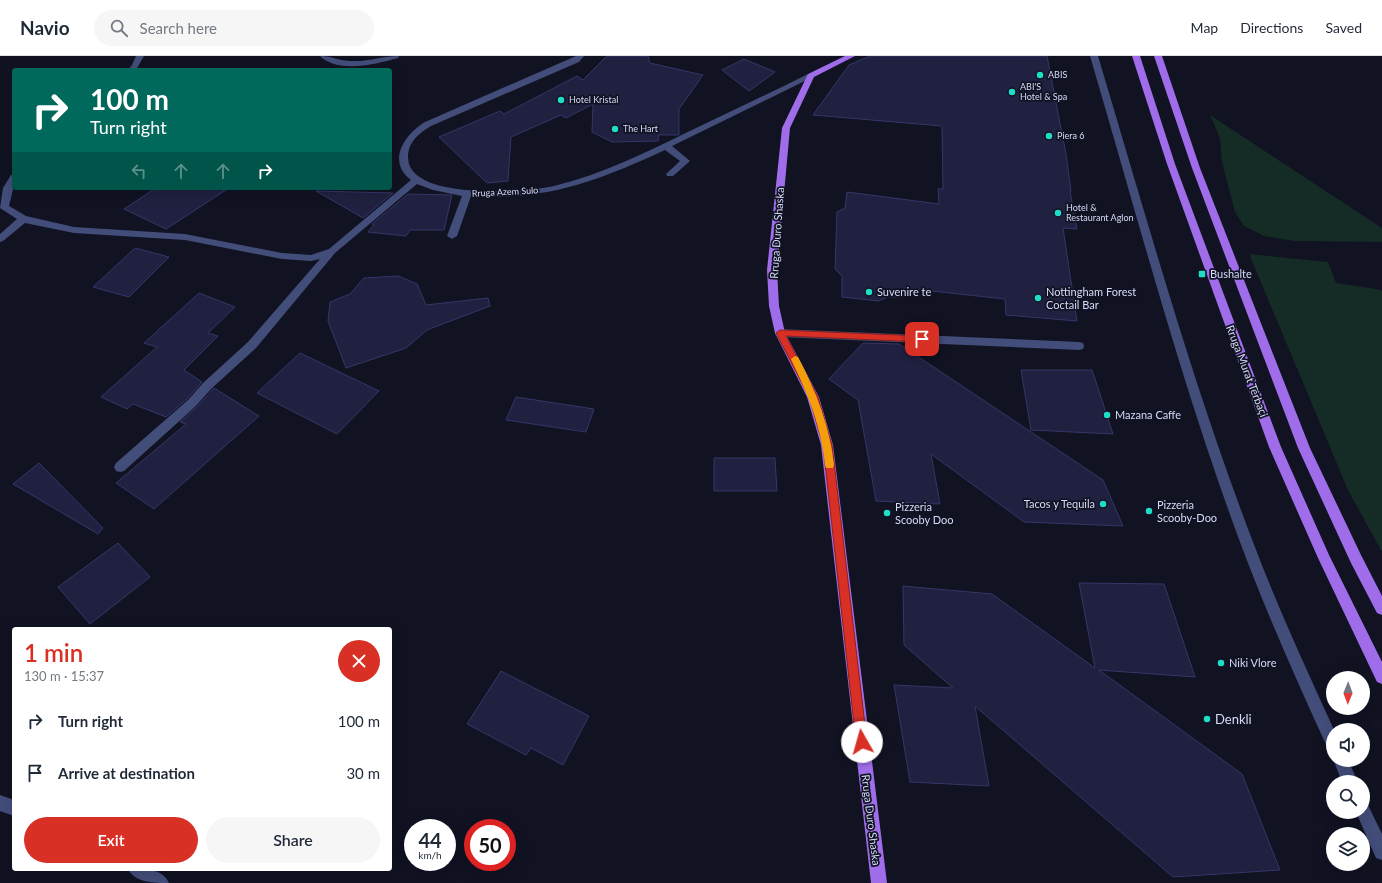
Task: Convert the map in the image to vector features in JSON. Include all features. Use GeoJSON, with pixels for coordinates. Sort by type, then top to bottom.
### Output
{"type":"FeatureCollection","features":[{"type":"Feature","properties":{"kind":"main road"},"geometry":{"type":"LineString","coordinates":[[811,76],[851,56]]}},
{"type":"Feature","properties":{"kind":"main road","name":"Rruga Murat Tërbaçi"},"geometry":{"type":"LineString","coordinates":[[1136,56],[1171,164],[1275,446],[1324,558],[1382,677]]}},
{"type":"Feature","properties":{"kind":"main road"},"geometry":{"type":"LineString","coordinates":[[1158,56],[1196,168],[1304,448],[1356,559],[1382,609]]}},
{"type":"Feature","properties":{"kind":"main road","name":"Rruga Duro Shaska"},"geometry":{"type":"LineString","coordinates":[[811,76],[786,128],[772,270],[774,306],[780,333],[813,397],[827,445],[879,883]]}},
{"type":"Feature","properties":{"kind":"street"},"geometry":{"type":"LineString","coordinates":[[134,68],[140,56]]}},
{"type":"Feature","properties":{"kind":"street"},"geometry":{"type":"LineString","coordinates":[[324,56],[341,62],[358,63],[377,62],[395,56]]}},
{"type":"Feature","properties":{"kind":"street","name":"Rruga Azem Sulo"},"geometry":{"type":"LineString","coordinates":[[580,56],[576,60],[428,124],[414,133],[406,145],[402,158],[404,168],[416,180],[437,188],[467,194],[506,194],[552,189],[583,181],[625,166],[811,76]]}},
{"type":"Feature","properties":{"kind":"street"},"geometry":{"type":"LineString","coordinates":[[1094,56],[1205,423],[1237,516],[1272,608],[1326,728]]}},
{"type":"Feature","properties":{"kind":"street"},"geometry":{"type":"LineString","coordinates":[[666,146],[686,161],[670,174]]}},
{"type":"Feature","properties":{"kind":"street"},"geometry":{"type":"LineString","coordinates":[[120,466],[192,403],[207,386],[252,345],[332,251],[416,180]]}},
{"type":"Feature","properties":{"kind":"street"},"geometry":{"type":"LineString","coordinates":[[12,181],[8,188],[4,207],[23,219],[74,230],[185,237],[282,256],[311,258],[332,251]]}},
{"type":"Feature","properties":{"kind":"street"},"geometry":{"type":"LineString","coordinates":[[452,236],[467,194]]}},
{"type":"Feature","properties":{"kind":"street"},"geometry":{"type":"LineString","coordinates":[[0,239],[23,219]]}},
{"type":"Feature","properties":{"kind":"street"},"geometry":{"type":"LineString","coordinates":[[780,333],[1079,346]]}},
{"type":"Feature","properties":{"kind":"street"},"geometry":{"type":"LineString","coordinates":[[0,803],[12,807]]}},
{"type":"Feature","properties":{"kind":"street"},"geometry":{"type":"LineString","coordinates":[[1367,819],[1382,852]]}},
{"type":"Feature","properties":{"kind":"street"},"geometry":{"type":"LineString","coordinates":[[140,871],[161,883]]}},
{"type":"Feature","properties":{"kind":"green space"},"geometry":{"type":"Polygon","coordinates":[[[1210,115],[1382,228],[1382,242],[1294,241],[1264,236],[1244,226],[1235,212],[1222,162],[1220,138],[1210,115]]]}},
{"type":"Feature","properties":{"kind":"green space"},"geometry":{"type":"Polygon","coordinates":[[[1249,254],[1328,262],[1336,283],[1382,291],[1382,552],[1348,490],[1249,254]]]}},
{"type":"Feature","properties":{"kind":"building"},"geometry":{"type":"Polygon","coordinates":[[[607,56],[648,56],[650,63],[703,75],[679,109],[679,135],[659,135],[658,141],[612,142],[592,132],[593,104],[566,118],[561,115],[511,137],[508,181],[487,183],[439,137],[500,111],[504,114],[577,76],[583,80],[607,56]]]}},
{"type":"Feature","properties":{"kind":"building"},"geometry":{"type":"Polygon","coordinates":[[[870,56],[1047,56],[1066,154],[1070,191],[1077,229],[1063,228],[1077,321],[1006,315],[1005,299],[904,288],[903,297],[888,297],[878,301],[842,297],[842,276],[835,269],[837,212],[845,208],[847,192],[939,204],[938,189],[943,189],[942,126],[813,115],[849,65],[870,56]]]}},
{"type":"Feature","properties":{"kind":"building"},"geometry":{"type":"Polygon","coordinates":[[[744,59],[775,72],[749,91],[722,70],[744,59]]]}},
{"type":"Feature","properties":{"kind":"building"},"geometry":{"type":"Polygon","coordinates":[[[153,190],[226,190],[166,229],[124,209],[153,190]]]}},
{"type":"Feature","properties":{"kind":"building"},"geometry":{"type":"Polygon","coordinates":[[[316,191],[393,193],[363,218],[316,191]]]}},
{"type":"Feature","properties":{"kind":"building"},"geometry":{"type":"Polygon","coordinates":[[[408,194],[452,195],[444,230],[410,230],[406,236],[368,232],[374,225],[372,224],[408,194]]]}},
{"type":"Feature","properties":{"kind":"building"},"geometry":{"type":"Polygon","coordinates":[[[135,248],[169,257],[129,297],[93,287],[135,248]]]}},
{"type":"Feature","properties":{"kind":"building"},"geometry":{"type":"Polygon","coordinates":[[[398,276],[417,284],[426,305],[488,298],[490,306],[427,330],[406,348],[346,368],[328,321],[330,302],[350,294],[364,278],[398,276]]]}},
{"type":"Feature","properties":{"kind":"building"},"geometry":{"type":"Polygon","coordinates":[[[199,293],[235,307],[208,333],[218,336],[184,370],[202,382],[187,399],[166,417],[133,404],[127,409],[101,397],[157,347],[144,343],[199,293]]]}},
{"type":"Feature","properties":{"kind":"building"},"geometry":{"type":"Polygon","coordinates":[[[863,343],[899,344],[1103,480],[1123,526],[1024,522],[931,454],[940,504],[876,501],[858,400],[829,379],[863,343]]]}},
{"type":"Feature","properties":{"kind":"building"},"geometry":{"type":"Polygon","coordinates":[[[300,353],[379,391],[337,434],[257,393],[300,353]]]}},
{"type":"Feature","properties":{"kind":"building"},"geometry":{"type":"Polygon","coordinates":[[[1021,370],[1092,370],[1113,434],[1031,430],[1021,370]]]}},
{"type":"Feature","properties":{"kind":"building"},"geometry":{"type":"Polygon","coordinates":[[[214,388],[259,416],[154,509],[116,483],[186,424],[180,422],[197,407],[214,388]]]}},
{"type":"Feature","properties":{"kind":"building"},"geometry":{"type":"Polygon","coordinates":[[[516,397],[594,409],[586,432],[506,420],[516,397]]]}},
{"type":"Feature","properties":{"kind":"building"},"geometry":{"type":"Polygon","coordinates":[[[714,458],[775,458],[777,491],[714,491],[714,458]]]}},
{"type":"Feature","properties":{"kind":"building"},"geometry":{"type":"Polygon","coordinates":[[[39,463],[103,528],[98,534],[13,484],[39,463]]]}},
{"type":"Feature","properties":{"kind":"building"},"geometry":{"type":"Polygon","coordinates":[[[118,543],[150,577],[90,624],[58,587],[118,543]]]}},
{"type":"Feature","properties":{"kind":"building"},"geometry":{"type":"Polygon","coordinates":[[[1079,583],[1164,584],[1195,677],[1099,670],[1242,774],[1280,870],[1173,877],[975,706],[989,786],[910,782],[894,685],[953,688],[904,645],[903,586],[992,594],[1095,668],[1079,583]]]}},
{"type":"Feature","properties":{"kind":"building"},"geometry":{"type":"Polygon","coordinates":[[[501,671],[589,716],[563,765],[531,748],[526,755],[467,724],[501,671]]]}},
{"type":"Feature","properties":{"kind":"slow traffic"},"geometry":{"type":"LineString","coordinates":[[795,359],[813,397],[827,445],[830,465]]}},
{"type":"Feature","properties":{"kind":"place","name":"ABIS"},"geometry":{"type":"Point","coordinates":[1040,75]}},
{"type":"Feature","properties":{"kind":"place","name":"ABI'S Hotel & Spa"},"geometry":{"type":"Point","coordinates":[1012,92]}},
{"type":"Feature","properties":{"kind":"place","name":"Hotel Kristal"},"geometry":{"type":"Point","coordinates":[561,100]}},
{"type":"Feature","properties":{"kind":"place","name":"The Hart"},"geometry":{"type":"Point","coordinates":[615,129]}},
{"type":"Feature","properties":{"kind":"place","name":"Piera 6"},"geometry":{"type":"Point","coordinates":[1049,136]}},
{"type":"Feature","properties":{"kind":"place","name":"Hotel & Restaurant Aglon"},"geometry":{"type":"Point","coordinates":[1058,213]}},
{"type":"Feature","properties":{"kind":"place","name":"Bushalte"},"geometry":{"type":"Point","coordinates":[1202,274]}},
{"type":"Feature","properties":{"kind":"place","name":"Suvenire te"},"geometry":{"type":"Point","coordinates":[869,292]}},
{"type":"Feature","properties":{"kind":"place","name":"Nottingham Forest Coctail Bar"},"geometry":{"type":"Point","coordinates":[1038,298]}},
{"type":"Feature","properties":{"kind":"place","name":"Mazana Caffe"},"geometry":{"type":"Point","coordinates":[1107,415]}},
{"type":"Feature","properties":{"kind":"place","name":"Tacos y Tequila"},"geometry":{"type":"Point","coordinates":[1103,504]}},
{"type":"Feature","properties":{"kind":"place","name":"Pizzeria Scooby-Doo"},"geometry":{"type":"Point","coordinates":[1149,511]}},
{"type":"Feature","properties":{"kind":"place","name":"Pizzeria Scooby Doo"},"geometry":{"type":"Point","coordinates":[887,513]}},
{"type":"Feature","properties":{"kind":"place","name":"Niki Vlore"},"geometry":{"type":"Point","coordinates":[1221,663]}},
{"type":"Feature","properties":{"kind":"place","name":"Denkli"},"geometry":{"type":"Point","coordinates":[1207,719]}},
{"type":"Feature","properties":{"kind":"route"},"geometry":{"type":"LineString","coordinates":[[862,742],[827,445],[813,397],[780,333],[922,339]]}}]}
